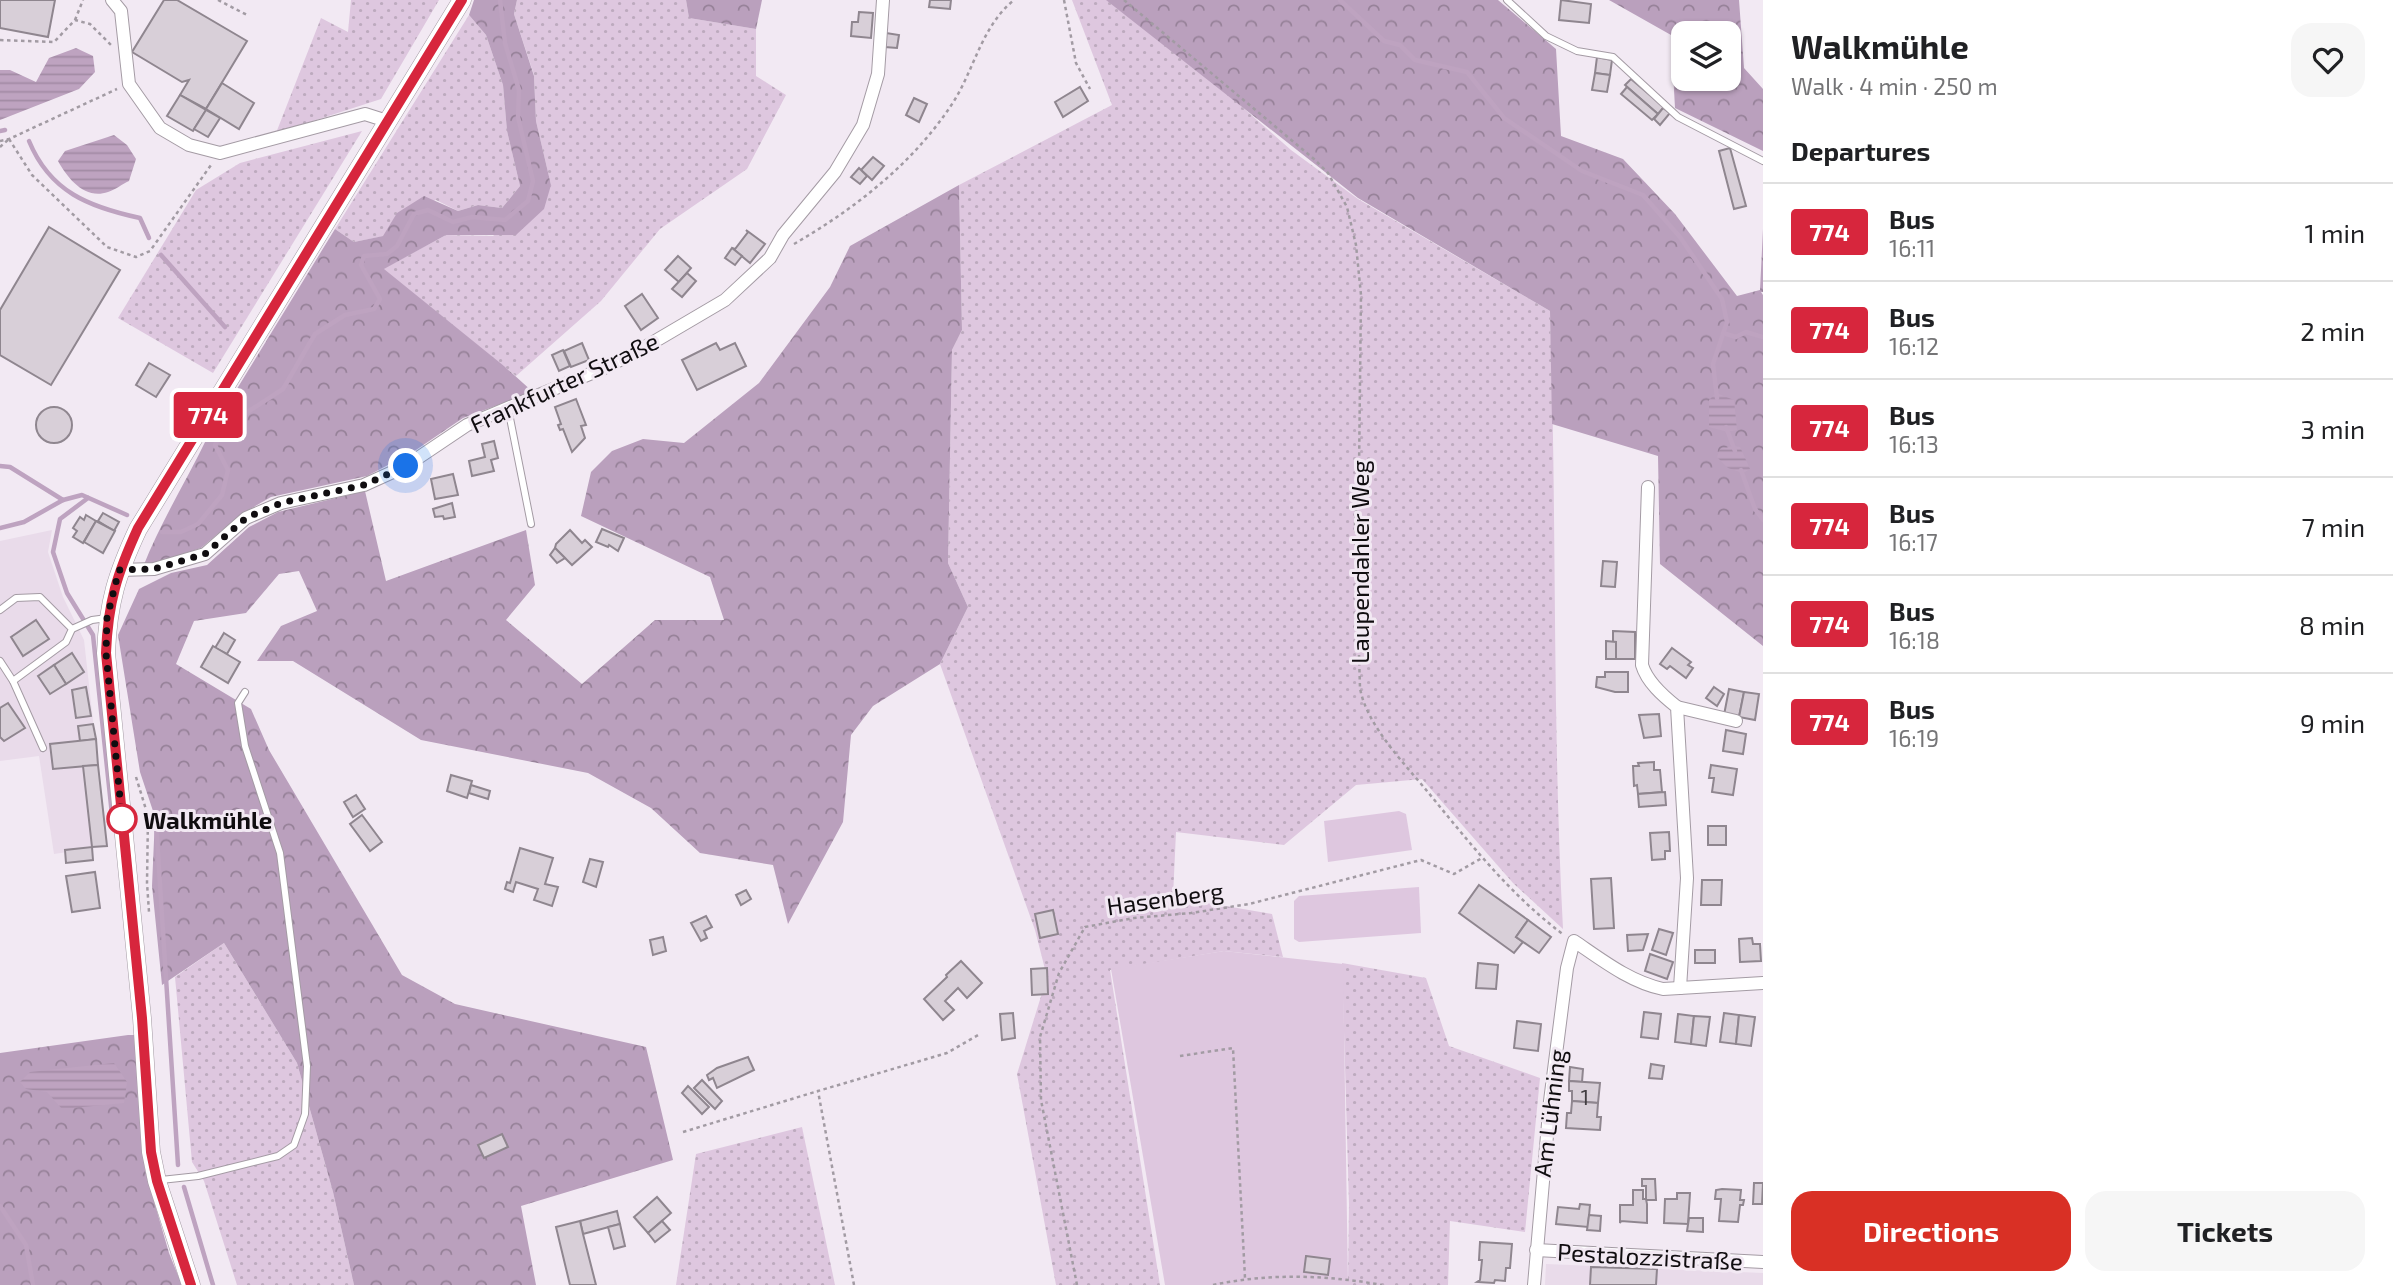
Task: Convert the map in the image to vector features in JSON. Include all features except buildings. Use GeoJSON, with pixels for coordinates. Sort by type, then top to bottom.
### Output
{"type":"FeatureCollection","features":[{"type":"Feature","properties":{"kind":"main road"},"geometry":{"type":"LineString","coordinates":[[191,1285],[157,1181],[151,1152],[142,1018],[106,653],[100,619],[138,528],[462,0]]}},
{"type":"Feature","properties":{"kind":"street"},"geometry":{"type":"LineString","coordinates":[[112,0],[121,11],[129,84],[160,128],[189,145],[220,153],[365,114],[387,121]]}},
{"type":"Feature","properties":{"kind":"street","name":"Frankfurter Straße"},"geometry":{"type":"LineString","coordinates":[[119,570],[154,569],[205,554],[246,518],[281,503],[364,485],[406,466],[467,425],[579,380],[640,351],[725,300],[770,258],[783,235],[835,172],[863,125],[878,74],[883,0]]}},
{"type":"Feature","properties":{"kind":"street"},"geometry":{"type":"LineString","coordinates":[[1648,486],[1642,664],[1661,695],[1677,707],[1736,721]]}},
{"type":"Feature","properties":{"kind":"street"},"geometry":{"type":"LineString","coordinates":[[1677,707],[1687,878],[1680,988]]}},
{"type":"Feature","properties":{"kind":"street"},"geometry":{"type":"LineString","coordinates":[[1574,942],[1648,986],[1663,989],[1763,983]]}},
{"type":"Feature","properties":{"kind":"street","name":"Am Lühning"},"geometry":{"type":"LineString","coordinates":[[1534,1285],[1551,1088],[1567,968],[1574,942]]}},
{"type":"Feature","properties":{"kind":"street","name":"Pestalozzistraße"},"geometry":{"type":"LineString","coordinates":[[1536,1250],[1763,1262]]}},
{"type":"Feature","properties":{"kind":"lane"},"geometry":{"type":"LineString","coordinates":[[1507,0],[1546,36],[1577,51],[1613,57],[1678,117],[1763,161]]}},
{"type":"Feature","properties":{"kind":"lane"},"geometry":{"type":"LineString","coordinates":[[508,408],[531,524]]}},
{"type":"Feature","properties":{"kind":"lane"},"geometry":{"type":"LineString","coordinates":[[0,610],[16,598],[40,597],[72,629]]}},
{"type":"Feature","properties":{"kind":"lane"},"geometry":{"type":"LineString","coordinates":[[13,681],[66,642],[72,629],[100,619]]}},
{"type":"Feature","properties":{"kind":"lane"},"geometry":{"type":"LineString","coordinates":[[0,661],[13,681],[43,748]]}},
{"type":"Feature","properties":{"kind":"lane"},"geometry":{"type":"LineString","coordinates":[[157,1181],[198,1176],[278,1156],[293,1145],[305,1114],[307,1066],[281,853],[245,746],[239,703],[245,692]]}},
{"type":"Feature","properties":{"kind":"path"},"geometry":{"type":"LineString","coordinates":[[0,40],[54,42],[75,20],[83,0]]}},
{"type":"Feature","properties":{"kind":"path"},"geometry":{"type":"LineString","coordinates":[[218,0],[249,16]]}},
{"type":"Feature","properties":{"kind":"path"},"geometry":{"type":"LineString","coordinates":[[792,245],[837,219],[920,146],[954,101],[995,18],[1014,0]]}},
{"type":"Feature","properties":{"kind":"path"},"geometry":{"type":"LineString","coordinates":[[1065,0],[1076,63],[1090,89]]}},
{"type":"Feature","properties":{"kind":"path","name":"Laupendahler Weg"},"geometry":{"type":"LineString","coordinates":[[1124,0],[1307,152],[1328,173],[1347,207],[1356,245],[1361,295],[1355,545],[1362,702],[1402,761],[1482,858],[1539,915],[1574,942]]}},
{"type":"Feature","properties":{"kind":"path"},"geometry":{"type":"LineString","coordinates":[[75,20],[90,24],[127,62]]}},
{"type":"Feature","properties":{"kind":"path"},"geometry":{"type":"LineString","coordinates":[[0,141],[129,84]]}},
{"type":"Feature","properties":{"kind":"path"},"geometry":{"type":"LineString","coordinates":[[0,147],[9,139]]}},
{"type":"Feature","properties":{"kind":"path"},"geometry":{"type":"LineString","coordinates":[[9,139],[32,175],[107,247],[136,257],[150,251],[220,153]]}},
{"type":"Feature","properties":{"kind":"path"},"geometry":{"type":"LineString","coordinates":[[134,772],[148,816],[149,911]]}},
{"type":"Feature","properties":{"kind":"path","name":"Hasenberg"},"geometry":{"type":"LineString","coordinates":[[1077,1285],[1041,1100],[1040,1037],[1059,973],[1085,927],[1134,918],[1249,905],[1420,860],[1454,874],[1482,858]]}},
{"type":"Feature","properties":{"kind":"path"},"geometry":{"type":"LineString","coordinates":[[683,1132],[947,1053],[980,1034]]}},
{"type":"Feature","properties":{"kind":"path"},"geometry":{"type":"LineString","coordinates":[[1180,1056],[1233,1048],[1245,1278]]}},
{"type":"Feature","properties":{"kind":"path"},"geometry":{"type":"LineString","coordinates":[[818,1091],[853,1285]]}},
{"type":"Feature","properties":{"kind":"path"},"geometry":{"type":"LineString","coordinates":[[1213,1285],[1245,1278],[1346,1279],[1382,1285]]}},
{"type":"Feature","properties":{"kind":"shaded area"},"geometry":{"type":"Polygon","coordinates":[[[351,0],[439,0],[381,99],[276,133],[321,18],[348,32],[351,0]]]}},
{"type":"Feature","properties":{"kind":"shaded area"},"geometry":{"type":"Polygon","coordinates":[[[517,0],[686,0],[689,18],[756,29],[756,76],[786,95],[747,169],[660,229],[601,301],[516,376],[383,269],[446,235],[493,236],[551,185],[536,121],[534,75],[514,14],[517,0]]]}},
{"type":"Feature","properties":{"kind":"shaded area"},"geometry":{"type":"Polygon","coordinates":[[[1072,0],[1121,0],[1291,150],[1358,199],[1550,311],[1557,775],[1563,929],[1513,883],[1422,779],[1356,785],[1284,845],[1176,832],[1173,897],[1272,914],[1283,957],[1224,951],[1110,970],[1160,1285],[1056,1285],[1017,1074],[1047,977],[1035,930],[940,664],[968,607],[948,563],[952,350],[962,330],[959,185],[1112,105],[1072,0]]]}},
{"type":"Feature","properties":{"kind":"shaded area"},"geometry":{"type":"Polygon","coordinates":[[[469,15],[486,35],[503,85],[507,131],[520,186],[502,208],[478,205],[458,211],[436,200],[398,213],[384,236],[354,242],[335,229],[469,15]]]}},
{"type":"Feature","properties":{"kind":"shaded area"},"geometry":{"type":"Polygon","coordinates":[[[76,48],[93,56],[95,72],[79,89],[0,120],[0,70],[10,70],[36,82],[49,58],[76,48]]]}},
{"type":"Feature","properties":{"kind":"shaded area"},"geometry":{"type":"Polygon","coordinates":[[[362,131],[213,373],[118,318],[196,190],[240,163],[362,131]]]}},
{"type":"Feature","properties":{"kind":"shaded area"},"geometry":{"type":"Polygon","coordinates":[[[114,135],[127,145],[136,159],[129,181],[100,194],[78,186],[58,161],[65,151],[114,135]]]}},
{"type":"Feature","properties":{"kind":"shaded area"},"geometry":{"type":"Polygon","coordinates":[[[1716,393],[1734,400],[1737,430],[1728,432],[1709,427],[1709,400],[1716,393]]]}},
{"type":"Feature","properties":{"kind":"shaded area"},"geometry":{"type":"Polygon","coordinates":[[[1740,447],[1750,469],[1743,473],[1728,468],[1717,457],[1720,449],[1740,447]]]}},
{"type":"Feature","properties":{"kind":"shaded area","name":"Walkmühle"},"geometry":{"type":"Polygon","coordinates":[[[52,530],[48,552],[63,597],[84,640],[107,846],[54,854],[39,756],[0,761],[0,541],[52,530]]]}},
{"type":"Feature","properties":{"kind":"shaded area"},"geometry":{"type":"Polygon","coordinates":[[[1399,811],[1406,814],[1412,850],[1328,862],[1324,821],[1399,811]]]}},
{"type":"Feature","properties":{"kind":"shaded area"},"geometry":{"type":"Polygon","coordinates":[[[1419,887],[1421,933],[1299,942],[1294,939],[1294,901],[1299,896],[1419,887]]]}},
{"type":"Feature","properties":{"kind":"shaded area"},"geometry":{"type":"Polygon","coordinates":[[[224,943],[297,1063],[333,1192],[354,1285],[237,1285],[204,1181],[192,1162],[175,977],[224,943]]]}},
{"type":"Feature","properties":{"kind":"shaded area"},"geometry":{"type":"Polygon","coordinates":[[[1224,951],[1343,964],[1348,1285],[1165,1285],[1111,969],[1224,951]]]}},
{"type":"Feature","properties":{"kind":"shaded area"},"geometry":{"type":"Polygon","coordinates":[[[1342,963],[1426,978],[1449,1046],[1540,1078],[1525,1232],[1450,1221],[1448,1285],[1348,1285],[1349,1204],[1342,963]]]}},
{"type":"Feature","properties":{"kind":"shaded area"},"geometry":{"type":"Polygon","coordinates":[[[114,1063],[127,1082],[124,1103],[62,1109],[47,1092],[26,1089],[20,1082],[30,1072],[114,1063]]]}},
{"type":"Feature","properties":{"kind":"shaded area"},"geometry":{"type":"Polygon","coordinates":[[[802,1127],[835,1285],[676,1285],[696,1154],[802,1127]]]}},
{"type":"Feature","properties":{"kind":"shaded area"},"geometry":{"type":"Polygon","coordinates":[[[1546,1264],[1763,1273],[1763,1285],[1545,1285],[1546,1264]]]}},
{"type":"Feature","properties":{"kind":"green space"},"geometry":{"type":"Polygon","coordinates":[[[474,0],[517,0],[514,14],[534,76],[536,121],[551,185],[544,209],[516,235],[446,235],[384,269],[533,392],[463,418],[413,452],[367,476],[271,497],[240,515],[201,548],[143,567],[208,436],[335,229],[354,242],[383,236],[397,213],[424,196],[458,211],[478,205],[502,208],[520,186],[507,131],[503,85],[486,35],[469,15],[474,0]]]}},
{"type":"Feature","properties":{"kind":"green space"},"geometry":{"type":"Polygon","coordinates":[[[686,0],[762,0],[756,29],[689,18],[686,0]]]}},
{"type":"Feature","properties":{"kind":"green space"},"geometry":{"type":"Polygon","coordinates":[[[1106,0],[1498,0],[1556,49],[1561,136],[1623,159],[1675,214],[1737,296],[1760,290],[1763,229],[1763,646],[1660,564],[1658,456],[1552,424],[1550,311],[1358,198],[1106,0]]]}},
{"type":"Feature","properties":{"kind":"green space"},"geometry":{"type":"Polygon","coordinates":[[[1609,0],[1739,0],[1741,21],[1671,21],[1671,35],[1609,0]]]}},
{"type":"Feature","properties":{"kind":"green space"},"geometry":{"type":"Polygon","coordinates":[[[1741,27],[1744,68],[1763,89],[1763,151],[1675,108],[1674,91],[1741,91],[1741,27]]]}},
{"type":"Feature","properties":{"kind":"green space"},"geometry":{"type":"Polygon","coordinates":[[[959,185],[962,330],[952,350],[948,563],[968,607],[940,664],[873,706],[851,735],[843,822],[788,924],[773,865],[700,853],[651,808],[588,773],[421,740],[293,661],[257,661],[281,626],[317,611],[299,571],[279,574],[246,613],[194,621],[176,664],[251,709],[269,750],[402,975],[455,1004],[646,1047],[673,1160],[521,1206],[536,1285],[354,1285],[333,1192],[297,1063],[224,943],[162,985],[152,886],[155,817],[140,772],[118,635],[139,589],[171,573],[207,565],[249,527],[278,512],[365,491],[386,581],[526,530],[535,585],[506,620],[582,684],[655,620],[724,620],[710,577],[581,516],[591,472],[612,451],[643,439],[684,443],[759,383],[830,287],[850,246],[959,185]]]}},
{"type":"Feature","properties":{"kind":"green space"},"geometry":{"type":"Polygon","coordinates":[[[136,1035],[145,1170],[169,1253],[182,1285],[0,1285],[0,1053],[136,1035]]]}},
{"type":"Feature","properties":{"kind":"waterway"},"geometry":{"type":"LineString","coordinates":[[162,532],[181,532],[198,524],[222,495],[228,470],[215,445],[226,426],[283,389],[315,334],[345,315],[374,309],[380,299],[361,265],[364,256],[387,254],[397,246],[414,214],[428,210],[453,222],[472,217],[505,220],[528,201],[533,181],[518,117],[519,90],[505,43],[500,0]]}},
{"type":"Feature","properties":{"kind":"waterway"},"geometry":{"type":"LineString","coordinates":[[1340,0],[1384,41],[1400,45],[1415,60],[1467,72],[1504,118],[1582,171],[1643,195],[1680,237],[1722,299],[1727,322],[1713,364],[1717,398]]}},
{"type":"Feature","properties":{"kind":"waterway"},"geometry":{"type":"LineString","coordinates":[[0,131],[5,130]]}},
{"type":"Feature","properties":{"kind":"waterway"},"geometry":{"type":"LineString","coordinates":[[29,141],[48,173],[60,185],[104,209],[140,218],[149,238]]}},
{"type":"Feature","properties":{"kind":"waterway"},"geometry":{"type":"LineString","coordinates":[[161,255],[225,327]]}},
{"type":"Feature","properties":{"kind":"waterway"},"geometry":{"type":"LineString","coordinates":[[1723,333],[1736,337],[1746,332],[1763,337]]}},
{"type":"Feature","properties":{"kind":"waterway"},"geometry":{"type":"LineString","coordinates":[[1726,427],[1735,451]]}},
{"type":"Feature","properties":{"kind":"waterway"},"geometry":{"type":"LineString","coordinates":[[0,466],[10,467],[63,500]]}},
{"type":"Feature","properties":{"kind":"waterway"},"geometry":{"type":"LineString","coordinates":[[1741,470],[1755,509],[1763,520]]}},
{"type":"Feature","properties":{"kind":"waterway"},"geometry":{"type":"LineString","coordinates":[[0,528],[24,522],[63,500],[82,495],[127,515]]}},
{"type":"Feature","properties":{"kind":"waterway"},"geometry":{"type":"LineString","coordinates":[[88,498],[60,519],[53,552],[67,593],[93,635],[113,824]]}},
{"type":"Feature","properties":{"kind":"waterway"},"geometry":{"type":"LineString","coordinates":[[156,822],[178,1165]]}},
{"type":"Feature","properties":{"kind":"waterway"},"geometry":{"type":"LineString","coordinates":[[184,1187],[213,1285]]}},
{"type":"Feature","properties":{"kind":"waterway"},"geometry":{"type":"LineString","coordinates":[[0,1206],[26,1245],[33,1285]]}},
{"type":"Feature","properties":{"kind":"bus line","name":"774"},"geometry":{"type":"LineString","coordinates":[[191,1285],[157,1181],[151,1152],[142,1018],[106,653],[109,607],[119,570],[138,528],[462,0]]}},
{"type":"Feature","properties":{"kind":"place","name":"Walkmühle"},"geometry":{"type":"Point","coordinates":[122,819]}},
{"type":"Feature","properties":{"kind":"route"},"geometry":{"type":"LineString","coordinates":[[122,819],[106,653],[107,618],[119,570],[154,569],[205,554],[246,518],[281,503],[364,485],[406,466]]}}]}
